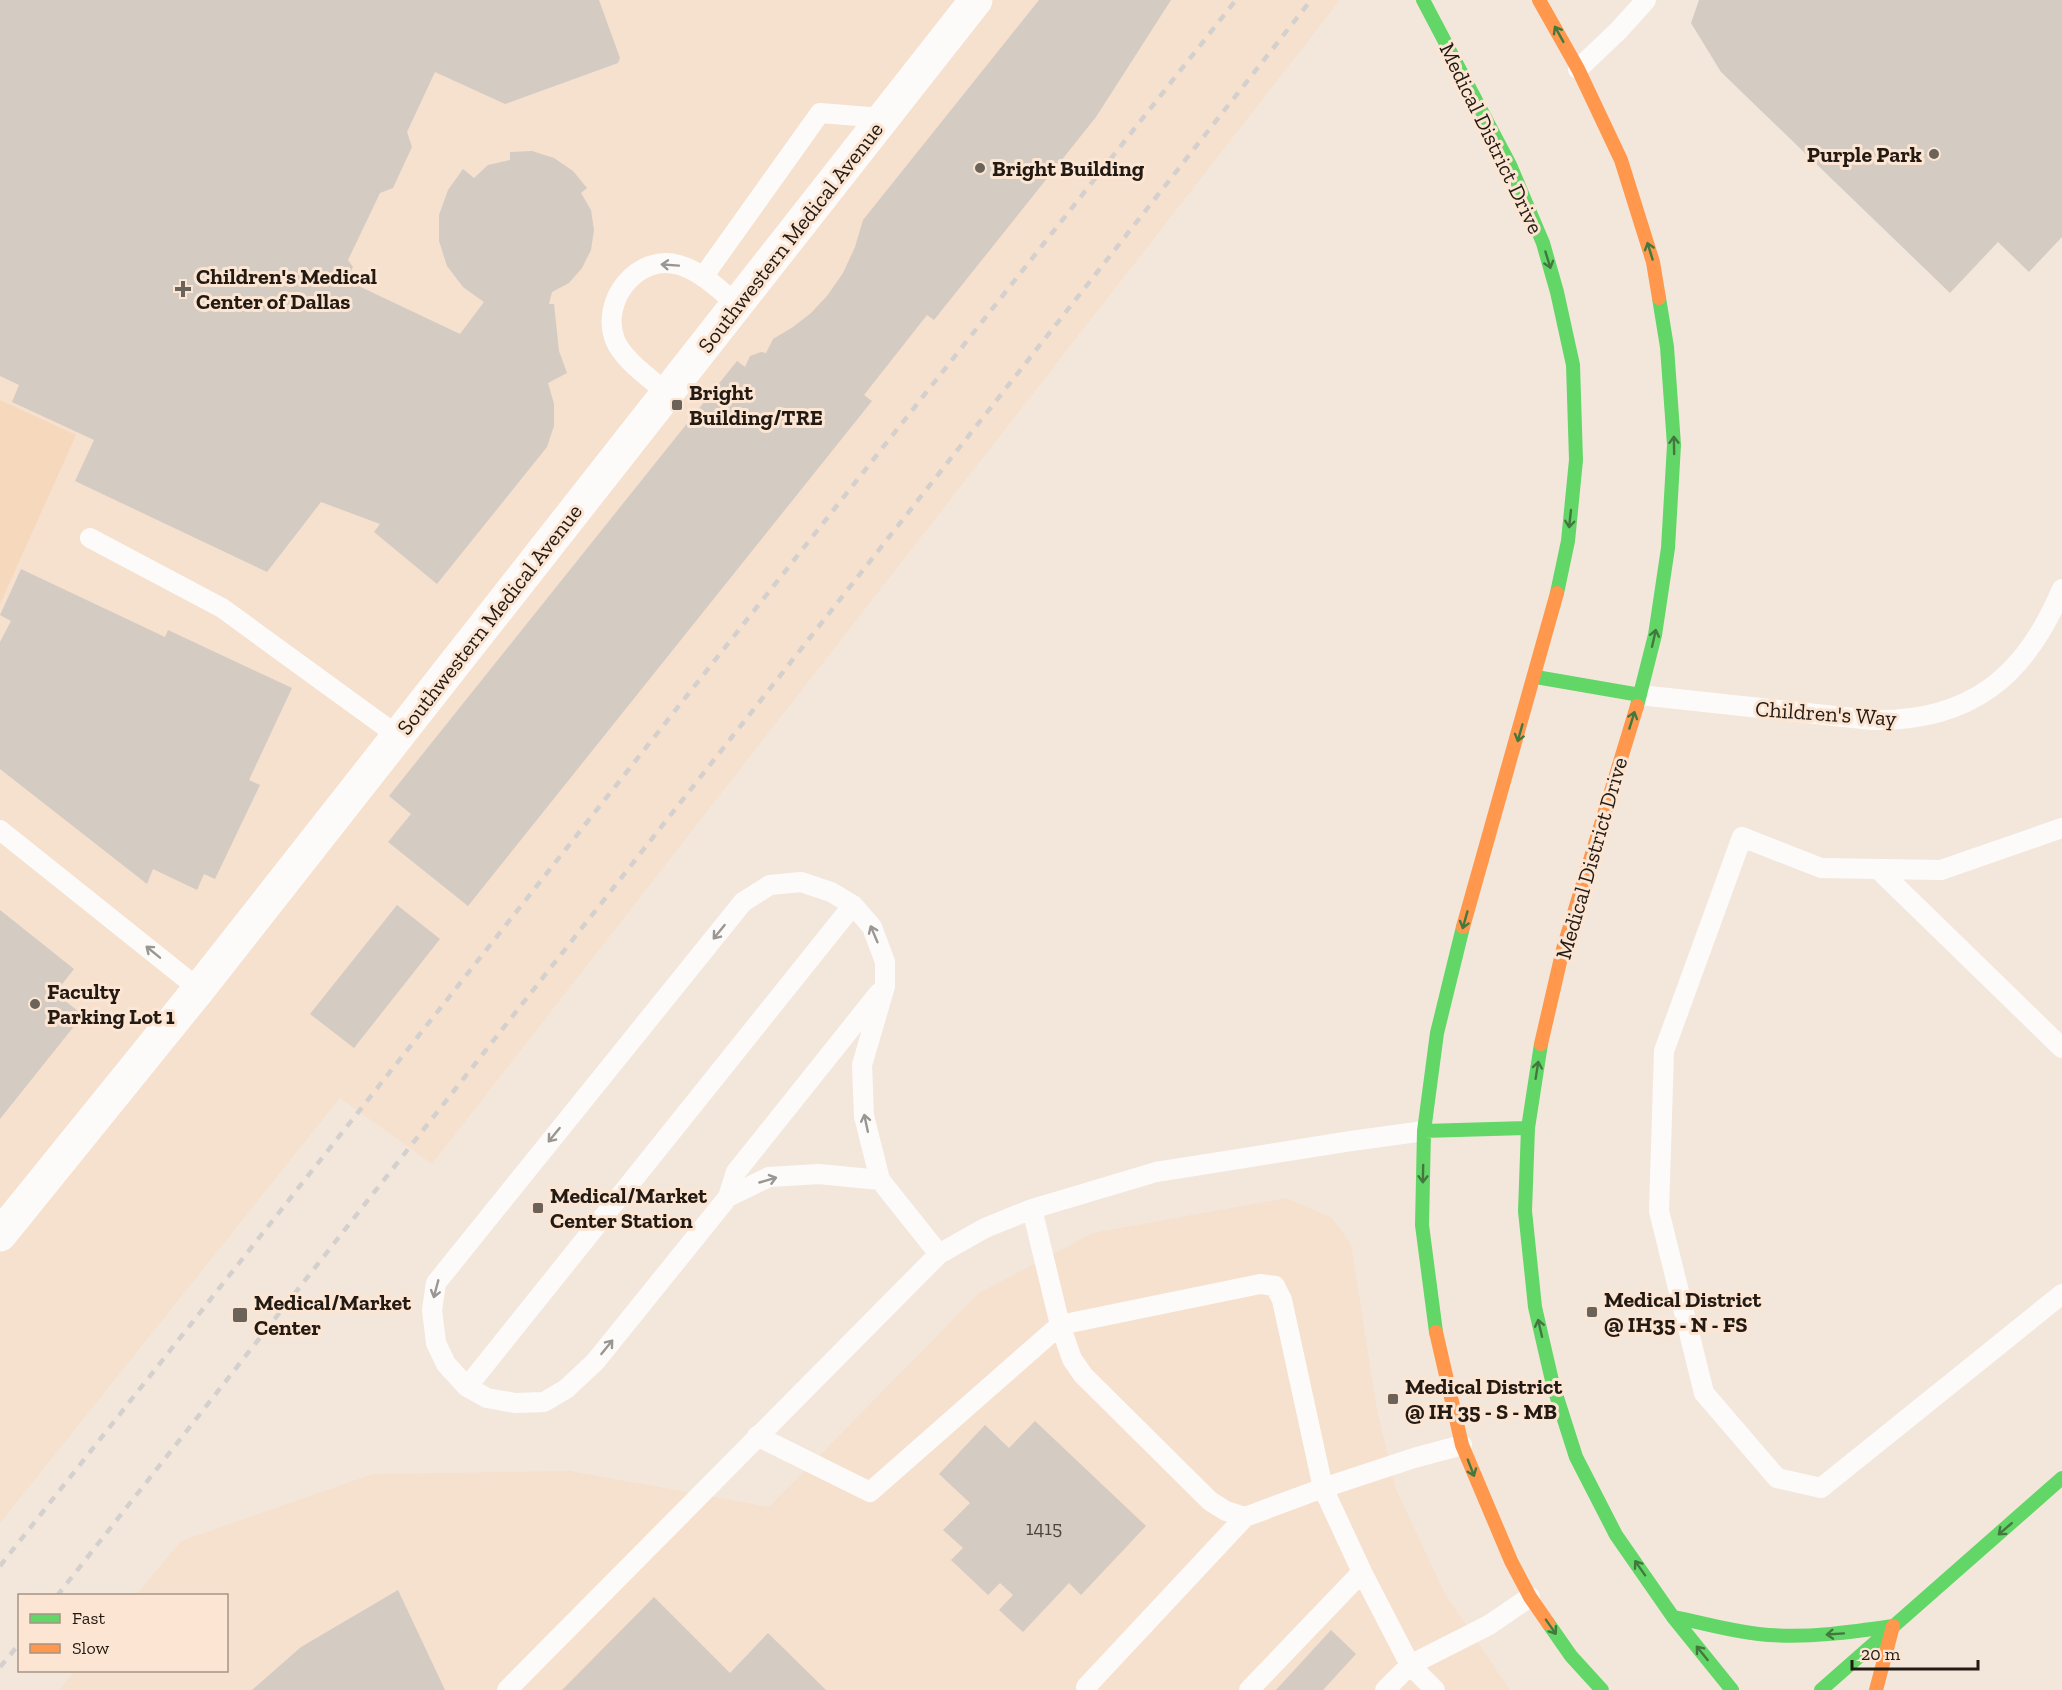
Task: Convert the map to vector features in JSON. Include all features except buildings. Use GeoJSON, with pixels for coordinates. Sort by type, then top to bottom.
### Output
{"type":"FeatureCollection","features":[{"type":"Feature","properties":{"kind":"main road","name":"Medical District Drive"},"geometry":{"type":"LineString","coordinates":[[1423,0],[1510,165],[1543,243],[1557,292],[1573,365],[1576,460],[1568,541],[1554,608],[1461,935],[1437,1033],[1424,1131],[1424,1237],[1435,1328],[1462,1445],[1506,1551],[1530,1597],[1571,1656],[1602,1690]]}},
{"type":"Feature","properties":{"kind":"main road","name":"Medical District Drive"},"geometry":{"type":"LineString","coordinates":[[1539,0],[1578,69],[1621,160],[1653,262],[1667,347],[1674,445],[1668,548],[1655,635],[1640,695],[1563,949],[1543,1029],[1528,1128],[1525,1211],[1535,1307],[1553,1385],[1576,1457],[1616,1534],[1673,1617],[1732,1690]]}},
{"type":"Feature","properties":{"kind":"main road"},"geometry":{"type":"LineString","coordinates":[[1536,677],[1640,695]]}},
{"type":"Feature","properties":{"kind":"main road"},"geometry":{"type":"LineString","coordinates":[[1424,1131],[1528,1128]]}},
{"type":"Feature","properties":{"kind":"main road"},"geometry":{"type":"LineString","coordinates":[[1821,1690],[2062,1478]]}},
{"type":"Feature","properties":{"kind":"main road"},"geometry":{"type":"LineString","coordinates":[[1673,1617],[1751,1633],[1788,1635],[1839,1634],[1893,1626]]}},
{"type":"Feature","properties":{"kind":"main road"},"geometry":{"type":"LineString","coordinates":[[1876,1690],[1893,1626]]}},
{"type":"Feature","properties":{"kind":"main road"},"geometry":{"type":"LineString","coordinates":[[1571,1656],[1586,1690]]}},
{"type":"Feature","properties":{"kind":"street","name":"Southwestern Medical Avenue"},"geometry":{"type":"LineString","coordinates":[[0,1235],[199,989],[976,0]]}},
{"type":"Feature","properties":{"kind":"lane"},"geometry":{"type":"LineString","coordinates":[[1578,69],[1619,30],[1646,0]]}},
{"type":"Feature","properties":{"kind":"lane"},"geometry":{"type":"LineString","coordinates":[[703,278],[820,113],[883,118]]}},
{"type":"Feature","properties":{"kind":"lane"},"geometry":{"type":"LineString","coordinates":[[667,393],[625,356],[615,341],[612,328],[613,308],[618,292],[629,279],[644,269],[660,264],[677,264],[694,270],[737,304]]}},
{"type":"Feature","properties":{"kind":"lane"},"geometry":{"type":"LineString","coordinates":[[90,538],[222,608],[398,736]]}},
{"type":"Feature","properties":{"kind":"lane","name":"Children's Way"},"geometry":{"type":"LineString","coordinates":[[1640,695],[1872,720],[1901,721],[1932,716],[1963,705],[2001,680],[2033,643],[2050,616],[2062,589]]}},
{"type":"Feature","properties":{"kind":"lane"},"geometry":{"type":"LineString","coordinates":[[2062,828],[1941,870],[1821,868],[1742,837],[1664,1051],[1659,1211],[1704,1394],[1777,1478],[1821,1488],[2062,1294]]}},
{"type":"Feature","properties":{"kind":"lane"},"geometry":{"type":"LineString","coordinates":[[0,830],[199,989]]}},
{"type":"Feature","properties":{"kind":"lane"},"geometry":{"type":"LineString","coordinates":[[1878,869],[2062,1048]]}},
{"type":"Feature","properties":{"kind":"lane"},"geometry":{"type":"LineString","coordinates":[[885,986],[736,1172],[728,1197],[595,1362],[566,1389],[544,1402],[515,1403],[487,1398],[467,1387],[446,1364],[435,1343],[432,1310],[436,1282],[743,902],[770,885],[801,882],[831,892],[853,905],[872,927],[885,962],[885,986],[862,1065],[864,1116],[880,1180],[939,1254]]}},
{"type":"Feature","properties":{"kind":"lane"},"geometry":{"type":"LineString","coordinates":[[467,1387],[853,905]]}},
{"type":"Feature","properties":{"kind":"lane"},"geometry":{"type":"LineString","coordinates":[[507,1690],[939,1254],[985,1228],[1032,1209],[1156,1172],[1424,1131]]}},
{"type":"Feature","properties":{"kind":"lane"},"geometry":{"type":"LineString","coordinates":[[728,1197],[769,1178],[819,1174],[880,1180]]}},
{"type":"Feature","properties":{"kind":"lane"},"geometry":{"type":"LineString","coordinates":[[1032,1209],[1060,1325],[1072,1359],[1083,1376],[1210,1501],[1227,1511],[1245,1517]]}},
{"type":"Feature","properties":{"kind":"lane"},"geometry":{"type":"LineString","coordinates":[[757,1436],[870,1492],[1060,1325],[1260,1284],[1275,1286],[1282,1300],[1323,1488],[1362,1572],[1410,1665],[1435,1690]]}},
{"type":"Feature","properties":{"kind":"lane"},"geometry":{"type":"LineString","coordinates":[[1088,1690],[1086,1688],[1245,1517],[1323,1488],[1462,1445]]}},
{"type":"Feature","properties":{"kind":"lane"},"geometry":{"type":"LineString","coordinates":[[1249,1690],[1362,1572]]}},
{"type":"Feature","properties":{"kind":"lane"},"geometry":{"type":"LineString","coordinates":[[1385,1690],[1410,1665],[1489,1626],[1530,1597]]}},
{"type":"Feature","properties":{"kind":"shaded area"},"geometry":{"type":"Polygon","coordinates":[[[0,0],[1340,0],[432,1164],[340,1098],[0,1523],[0,0]]]}},
{"type":"Feature","properties":{"kind":"shaded area"},"geometry":{"type":"Polygon","coordinates":[[[0,400],[76,435],[0,604],[0,400]]]}},
{"type":"Feature","properties":{"kind":"shaded area"},"geometry":{"type":"Polygon","coordinates":[[[1286,1198],[1332,1218],[1351,1244],[1377,1410],[1396,1489],[1444,1592],[1510,1690],[59,1690],[74,1672],[228,1672],[228,1594],[137,1594],[181,1541],[373,1474],[570,1471],[769,1507],[979,1293],[1093,1233],[1286,1198]]]}},
{"type":"Feature","properties":{"kind":"railway"},"geometry":{"type":"LineString","coordinates":[[0,1566],[1236,0]]}},
{"type":"Feature","properties":{"kind":"railway"},"geometry":{"type":"LineString","coordinates":[[59,1594],[1311,0]]}},
{"type":"Feature","properties":{"kind":"railway"},"geometry":{"type":"LineString","coordinates":[[0,1667],[18,1645]]}},
{"type":"Feature","properties":{"kind":"traffic: fast"},"geometry":{"type":"LineString","coordinates":[[1423,0],[1510,165],[1543,243],[1557,292],[1573,365],[1576,460],[1568,541],[1557,593]]}},
{"type":"Feature","properties":{"kind":"traffic: fast"},"geometry":{"type":"LineString","coordinates":[[1637,706],[1655,635],[1668,548],[1674,445],[1667,347],[1659,298]]}},
{"type":"Feature","properties":{"kind":"traffic: fast"},"geometry":{"type":"LineString","coordinates":[[1536,677],[1640,695]]}},
{"type":"Feature","properties":{"kind":"traffic: fast"},"geometry":{"type":"LineString","coordinates":[[1436,1332],[1422,1225],[1424,1131],[1437,1033],[1463,927]]}},
{"type":"Feature","properties":{"kind":"traffic: fast"},"geometry":{"type":"LineString","coordinates":[[1541,1044],[1528,1128],[1525,1211],[1535,1307],[1553,1385],[1576,1457],[1616,1535],[1673,1617],[1732,1690]]}},
{"type":"Feature","properties":{"kind":"traffic: fast"},"geometry":{"type":"LineString","coordinates":[[1424,1131],[1528,1128]]}},
{"type":"Feature","properties":{"kind":"traffic: fast"},"geometry":{"type":"LineString","coordinates":[[1821,1690],[2062,1478]]}},
{"type":"Feature","properties":{"kind":"traffic: fast"},"geometry":{"type":"LineString","coordinates":[[1673,1617],[1745,1632],[1784,1636],[1831,1634],[1893,1626]]}},
{"type":"Feature","properties":{"kind":"traffic: fast"},"geometry":{"type":"LineString","coordinates":[[1548,1623],[1571,1656],[1602,1690]]}},
{"type":"Feature","properties":{"kind":"traffic: slow"},"geometry":{"type":"LineString","coordinates":[[1539,0],[1578,69],[1621,160],[1653,262],[1659,298]]}},
{"type":"Feature","properties":{"kind":"traffic: slow"},"geometry":{"type":"LineString","coordinates":[[1463,927],[1557,593]]}},
{"type":"Feature","properties":{"kind":"traffic: slow"},"geometry":{"type":"LineString","coordinates":[[1541,1044],[1563,949],[1637,706]]}},
{"type":"Feature","properties":{"kind":"traffic: slow"},"geometry":{"type":"LineString","coordinates":[[1436,1332],[1462,1445],[1511,1561],[1530,1597],[1548,1623]]}},
{"type":"Feature","properties":{"kind":"traffic: slow"},"geometry":{"type":"LineString","coordinates":[[1876,1690],[1893,1626]]}},
{"type":"Feature","properties":{"kind":"place","name":"Purple Park"},"geometry":{"type":"Point","coordinates":[1934,154]}},
{"type":"Feature","properties":{"kind":"place","name":"Bright Building"},"geometry":{"type":"Point","coordinates":[980,168]}},
{"type":"Feature","properties":{"kind":"place","name":"Children's Medical Center of Dallas"},"geometry":{"type":"Point","coordinates":[183,289]}},
{"type":"Feature","properties":{"kind":"place","name":"Bright Building/TRE"},"geometry":{"type":"Point","coordinates":[677,405]}},
{"type":"Feature","properties":{"kind":"place","name":"Faculty Parking Lot 1"},"geometry":{"type":"Point","coordinates":[35,1004]}},
{"type":"Feature","properties":{"kind":"place","name":"Medical/Market Center Station"},"geometry":{"type":"Point","coordinates":[538,1208]}},
{"type":"Feature","properties":{"kind":"place","name":"Medical District @ IH35 - N - FS"},"geometry":{"type":"Point","coordinates":[1592,1312]}},
{"type":"Feature","properties":{"kind":"place","name":"Medical/Market Center"},"geometry":{"type":"Point","coordinates":[240,1315]}},
{"type":"Feature","properties":{"kind":"place","name":"Medical District @ IH 35 - S - MB"},"geometry":{"type":"Point","coordinates":[1393,1399]}}]}
